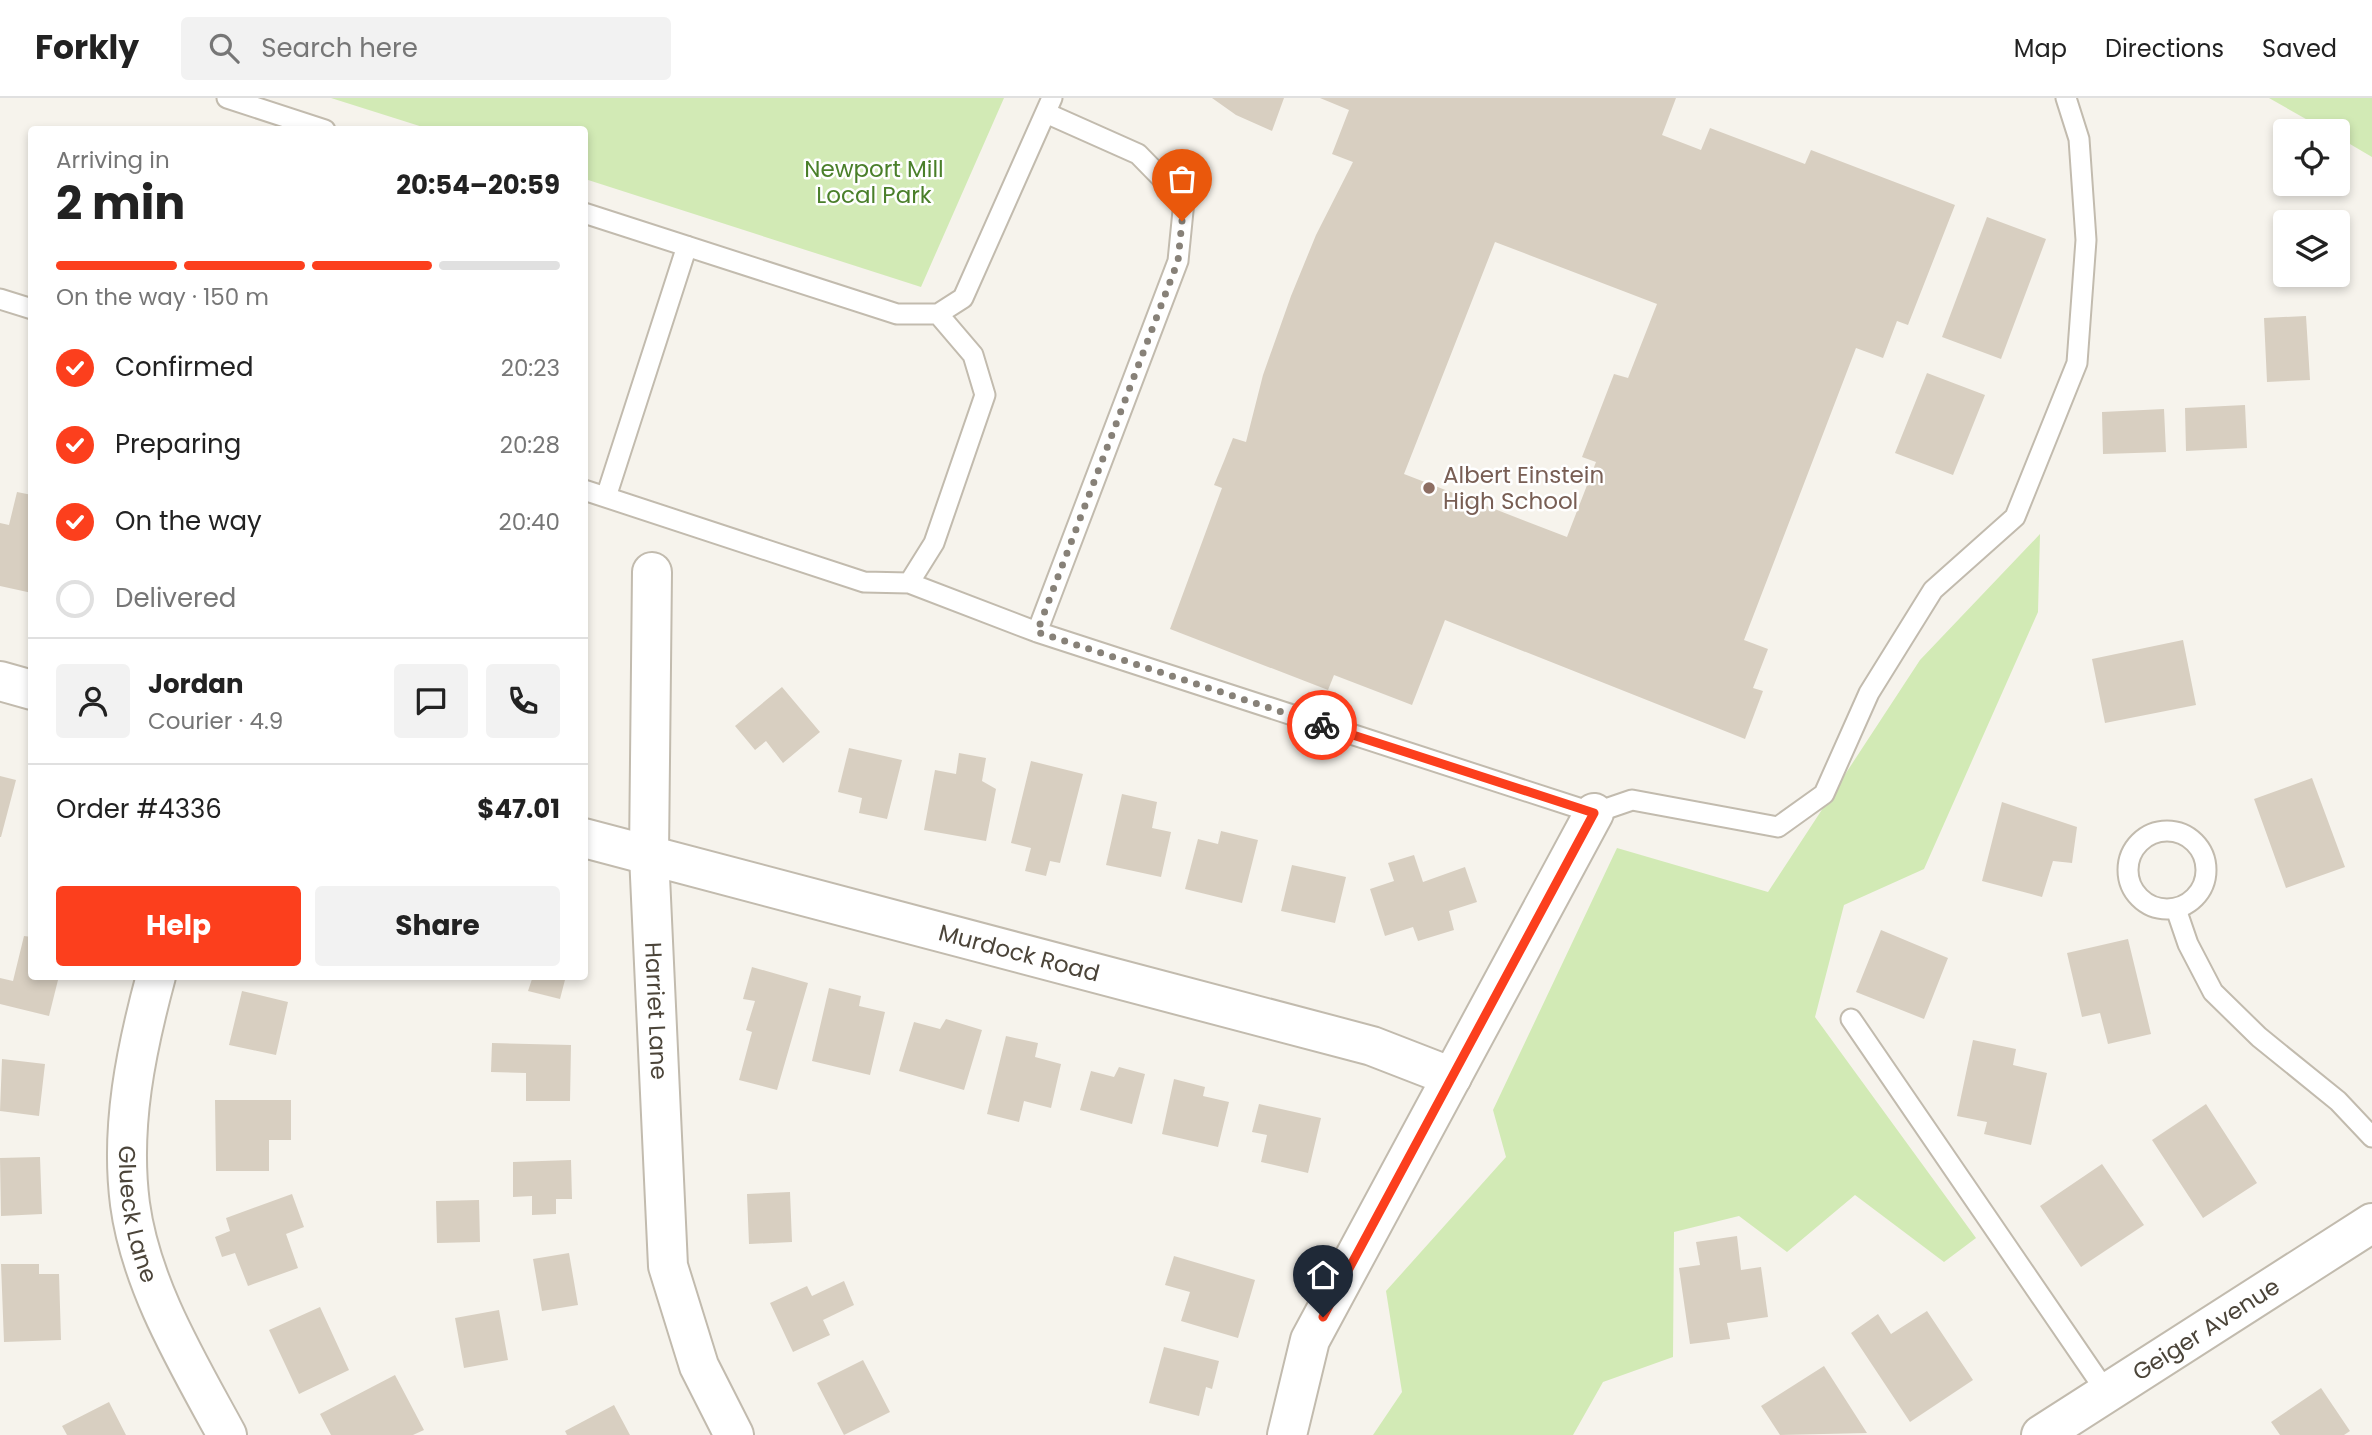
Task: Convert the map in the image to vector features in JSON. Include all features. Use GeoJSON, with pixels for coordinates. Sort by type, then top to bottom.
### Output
{"type":"FeatureCollection","features":[{"type":"Feature","properties":{"kind":"street","name":"Harriet Lane"},"geometry":{"type":"LineString","coordinates":[[652,572],[649,855],[668,1266],[699,1366],[734,1435]]}},
{"type":"Feature","properties":{"kind":"street"},"geometry":{"type":"LineString","coordinates":[[0,681],[28,689]]}},
{"type":"Feature","properties":{"kind":"street"},"geometry":{"type":"LineString","coordinates":[[1287,1435],[1310,1340],[1594,813]]}},
{"type":"Feature","properties":{"kind":"street","name":"Murdock Road"},"geometry":{"type":"LineString","coordinates":[[588,839],[1371,1046],[1452,1077]]}},
{"type":"Feature","properties":{"kind":"street","name":"Glueck Lane"},"geometry":{"type":"LineString","coordinates":[[155,980],[138,1041],[127,1138],[130,1205],[146,1266],[177,1341],[227,1435]]}},
{"type":"Feature","properties":{"kind":"street","name":"Geiger Avenue"},"geometry":{"type":"LineString","coordinates":[[2041,1435],[2372,1223]]}},
{"type":"Feature","properties":{"kind":"lane"},"geometry":{"type":"LineString","coordinates":[[227,98],[313,126]]}},
{"type":"Feature","properties":{"kind":"lane"},"geometry":{"type":"LineString","coordinates":[[588,492],[864,582],[909,583],[1037,632],[1594,813],[1632,800],[1778,827],[1824,794],[1869,693],[1933,590],[2015,517],[2077,363],[2086,240],[2079,139],[2066,98]]}},
{"type":"Feature","properties":{"kind":"lane"},"geometry":{"type":"LineString","coordinates":[[588,214],[897,314],[938,314],[963,298],[1049,106],[1138,153],[1184,201],[1178,261],[1037,632]]}},
{"type":"Feature","properties":{"kind":"lane"},"geometry":{"type":"LineString","coordinates":[[606,497],[687,246]]}},
{"type":"Feature","properties":{"kind":"lane"},"geometry":{"type":"LineString","coordinates":[[0,299],[28,308]]}},
{"type":"Feature","properties":{"kind":"lane"},"geometry":{"type":"LineString","coordinates":[[909,583],[934,543],[985,395],[973,355],[938,314]]}},
{"type":"Feature","properties":{"kind":"lane"},"geometry":{"type":"LineString","coordinates":[[2162,831],[2176,831],[2198,845],[2206,870],[2198,895],[2176,909],[2151,907],[2140,900],[2127,878],[2127,865],[2138,842],[2162,831]]}},
{"type":"Feature","properties":{"kind":"lane"},"geometry":{"type":"LineString","coordinates":[[2176,909],[2188,944],[2213,992],[2259,1037],[2338,1101],[2372,1137]]}},
{"type":"Feature","properties":{"kind":"lane"},"geometry":{"type":"LineString","coordinates":[[1851,1019],[2107,1393]]}},
{"type":"Feature","properties":{"kind":"green space","name":"Newport Mill Local Park"},"geometry":{"type":"Polygon","coordinates":[[[331,98],[1004,98],[921,287],[588,180],[588,126],[420,126],[331,98]]]}},
{"type":"Feature","properties":{"kind":"green space"},"geometry":{"type":"Polygon","coordinates":[[[2269,98],[2372,98],[2372,157],[2350,144],[2350,119],[2306,119],[2269,98]]]}},
{"type":"Feature","properties":{"kind":"green space"},"geometry":{"type":"Polygon","coordinates":[[[2040,534],[2038,612],[1924,869],[1844,905],[1815,1017],[1976,1238],[1944,1262],[1855,1195],[1787,1252],[1739,1216],[1674,1232],[1673,1357],[1603,1382],[1573,1435],[1373,1435],[1402,1392],[1386,1291],[1506,1157],[1493,1110],[1617,848],[1768,892],[1920,660],[2040,534]]]}},
{"type":"Feature","properties":{"kind":"building"},"geometry":{"type":"Polygon","coordinates":[[[1212,98],[1284,98],[1272,131],[1236,115],[1212,98]]]}},
{"type":"Feature","properties":{"kind":"building","name":"Albert Einstein High School"},"geometry":{"type":"Polygon","coordinates":[[[1320,98],[1676,98],[1662,135],[1701,150],[1710,128],[1805,164],[1811,150],[1955,205],[1908,325],[1897,321],[1883,358],[1856,348],[1744,640],[1768,649],[1753,688],[1763,691],[1745,739],[1445,620],[1412,705],[1334,675],[1328,690],[1170,629],[1222,488],[1214,485],[1233,438],[1246,442],[1263,375],[1291,296],[1316,235],[1353,162],[1332,154],[1349,110],[1320,98]],[[1495,242],[1404,474],[1567,537],[1596,462],[1582,457],[1614,374],[1628,378],[1657,304],[1495,242]]]}},
{"type":"Feature","properties":{"kind":"building"},"geometry":{"type":"Polygon","coordinates":[[[1987,217],[2046,239],[2001,359],[1942,337],[1987,217]]]}},
{"type":"Feature","properties":{"kind":"building"},"geometry":{"type":"Polygon","coordinates":[[[2306,316],[2310,380],[2267,382],[2264,318],[2306,316]]]}},
{"type":"Feature","properties":{"kind":"building"},"geometry":{"type":"Polygon","coordinates":[[[1927,373],[1985,395],[1953,475],[1895,453],[1927,373]]]}},
{"type":"Feature","properties":{"kind":"building"},"geometry":{"type":"Polygon","coordinates":[[[2245,405],[2247,448],[2186,451],[2185,408],[2245,405]]]}},
{"type":"Feature","properties":{"kind":"building"},"geometry":{"type":"Polygon","coordinates":[[[2164,409],[2166,452],[2103,454],[2102,412],[2164,409]]]}},
{"type":"Feature","properties":{"kind":"building"},"geometry":{"type":"Polygon","coordinates":[[[17,492],[28,494],[28,592],[0,586],[0,523],[9,525],[17,492]]]}},
{"type":"Feature","properties":{"kind":"building"},"geometry":{"type":"Polygon","coordinates":[[[2183,640],[2196,705],[2105,723],[2092,659],[2183,640]]]}},
{"type":"Feature","properties":{"kind":"building"},"geometry":{"type":"Polygon","coordinates":[[[782,687],[820,732],[783,763],[766,741],[755,750],[735,726],[782,687]]]}},
{"type":"Feature","properties":{"kind":"building"},"geometry":{"type":"Polygon","coordinates":[[[849,748],[902,760],[887,819],[859,813],[862,798],[838,792],[849,748]]]}},
{"type":"Feature","properties":{"kind":"building"},"geometry":{"type":"Polygon","coordinates":[[[959,753],[986,758],[982,781],[996,789],[986,841],[924,830],[935,770],[956,774],[959,753]]]}},
{"type":"Feature","properties":{"kind":"building"},"geometry":{"type":"Polygon","coordinates":[[[1031,761],[1083,774],[1060,863],[1050,861],[1046,876],[1025,871],[1031,848],[1011,843],[1031,761]]]}},
{"type":"Feature","properties":{"kind":"building"},"geometry":{"type":"Polygon","coordinates":[[[0,776],[16,780],[1,837],[0,837],[0,776]]]}},
{"type":"Feature","properties":{"kind":"building"},"geometry":{"type":"Polygon","coordinates":[[[2312,778],[2345,867],[2286,888],[2254,799],[2312,778]]]}},
{"type":"Feature","properties":{"kind":"building"},"geometry":{"type":"Polygon","coordinates":[[[1122,794],[1157,802],[1152,828],[1171,832],[1161,877],[1106,865],[1122,794]]]}},
{"type":"Feature","properties":{"kind":"building"},"geometry":{"type":"Polygon","coordinates":[[[2002,802],[2077,827],[2072,863],[2053,861],[2042,897],[1982,881],[2002,802]]]}},
{"type":"Feature","properties":{"kind":"building"},"geometry":{"type":"Polygon","coordinates":[[[1221,831],[1258,840],[1242,903],[1185,889],[1198,839],[1218,844],[1221,831]]]}},
{"type":"Feature","properties":{"kind":"building"},"geometry":{"type":"Polygon","coordinates":[[[1414,855],[1423,882],[1465,867],[1477,902],[1449,911],[1454,930],[1418,941],[1413,927],[1385,936],[1370,889],[1394,881],[1388,863],[1414,855]]]}},
{"type":"Feature","properties":{"kind":"building"},"geometry":{"type":"Polygon","coordinates":[[[1292,865],[1346,877],[1335,923],[1281,911],[1292,865]]]}},
{"type":"Feature","properties":{"kind":"building"},"geometry":{"type":"Polygon","coordinates":[[[1881,930],[1948,958],[1924,1019],[1856,992],[1881,930]]]}},
{"type":"Feature","properties":{"kind":"building"},"geometry":{"type":"Polygon","coordinates":[[[24,936],[28,936],[28,980],[58,980],[49,1016],[0,1004],[0,978],[13,981],[24,936]]]}},
{"type":"Feature","properties":{"kind":"building"},"geometry":{"type":"Polygon","coordinates":[[[2128,939],[2151,1034],[2108,1044],[2100,1013],[2082,1017],[2067,953],[2128,939]]]}},
{"type":"Feature","properties":{"kind":"building"},"geometry":{"type":"Polygon","coordinates":[[[752,967],[808,983],[777,1090],[739,1080],[752,1032],[746,1030],[755,1001],[743,999],[752,967]]]}},
{"type":"Feature","properties":{"kind":"building"},"geometry":{"type":"Polygon","coordinates":[[[532,980],[565,980],[560,999],[528,991],[532,980]]]}},
{"type":"Feature","properties":{"kind":"building"},"geometry":{"type":"Polygon","coordinates":[[[829,988],[861,996],[859,1006],[885,1012],[870,1075],[812,1061],[829,988]]]}},
{"type":"Feature","properties":{"kind":"building"},"geometry":{"type":"Polygon","coordinates":[[[242,991],[288,1002],[276,1055],[229,1045],[242,991]]]}},
{"type":"Feature","properties":{"kind":"building"},"geometry":{"type":"Polygon","coordinates":[[[946,1019],[982,1030],[964,1090],[899,1071],[914,1022],[940,1029],[946,1019]]]}},
{"type":"Feature","properties":{"kind":"building"},"geometry":{"type":"Polygon","coordinates":[[[1006,1036],[1038,1043],[1035,1057],[1061,1064],[1051,1108],[1024,1101],[1019,1122],[987,1114],[1006,1036]]]}},
{"type":"Feature","properties":{"kind":"building"},"geometry":{"type":"Polygon","coordinates":[[[1973,1040],[2016,1049],[2013,1065],[2047,1073],[2031,1145],[1984,1134],[1987,1122],[1957,1116],[1973,1040]]]}},
{"type":"Feature","properties":{"kind":"building"},"geometry":{"type":"Polygon","coordinates":[[[492,1043],[571,1045],[570,1101],[526,1101],[526,1073],[491,1072],[492,1043]]]}},
{"type":"Feature","properties":{"kind":"building"},"geometry":{"type":"Polygon","coordinates":[[[2,1059],[45,1064],[39,1116],[0,1111],[2,1059]]]}},
{"type":"Feature","properties":{"kind":"building"},"geometry":{"type":"Polygon","coordinates":[[[1119,1067],[1145,1074],[1132,1124],[1080,1110],[1091,1071],[1114,1077],[1119,1067]]]}},
{"type":"Feature","properties":{"kind":"building"},"geometry":{"type":"Polygon","coordinates":[[[1174,1079],[1205,1087],[1203,1096],[1229,1102],[1218,1147],[1162,1134],[1174,1079]]]}},
{"type":"Feature","properties":{"kind":"building"},"geometry":{"type":"Polygon","coordinates":[[[215,1100],[291,1100],[291,1140],[269,1140],[269,1171],[216,1171],[215,1100]]]}},
{"type":"Feature","properties":{"kind":"building"},"geometry":{"type":"Polygon","coordinates":[[[1259,1104],[1321,1118],[1308,1173],[1261,1162],[1267,1135],[1252,1132],[1259,1104]]]}},
{"type":"Feature","properties":{"kind":"building"},"geometry":{"type":"Polygon","coordinates":[[[2206,1104],[2257,1183],[2203,1218],[2152,1140],[2206,1104]]]}},
{"type":"Feature","properties":{"kind":"building"},"geometry":{"type":"Polygon","coordinates":[[[40,1157],[42,1214],[1,1216],[0,1158],[40,1157]]]}},
{"type":"Feature","properties":{"kind":"building"},"geometry":{"type":"Polygon","coordinates":[[[571,1160],[572,1199],[556,1199],[556,1214],[532,1215],[532,1196],[513,1197],[513,1162],[571,1160]]]}},
{"type":"Feature","properties":{"kind":"building"},"geometry":{"type":"Polygon","coordinates":[[[2102,1164],[2144,1225],[2081,1267],[2040,1206],[2102,1164]]]}},
{"type":"Feature","properties":{"kind":"building"},"geometry":{"type":"Polygon","coordinates":[[[790,1192],[792,1242],[749,1244],[747,1194],[790,1192]]]}},
{"type":"Feature","properties":{"kind":"building"},"geometry":{"type":"Polygon","coordinates":[[[292,1194],[304,1227],[286,1234],[298,1268],[248,1286],[235,1253],[222,1257],[215,1237],[230,1231],[226,1218],[292,1194]]]}},
{"type":"Feature","properties":{"kind":"building"},"geometry":{"type":"Polygon","coordinates":[[[479,1200],[480,1242],[437,1243],[436,1201],[479,1200]]]}},
{"type":"Feature","properties":{"kind":"building"},"geometry":{"type":"Polygon","coordinates":[[[1737,1236],[1741,1270],[1761,1267],[1768,1317],[1727,1323],[1730,1339],[1690,1344],[1679,1268],[1700,1265],[1696,1242],[1737,1236]]]}},
{"type":"Feature","properties":{"kind":"building"},"geometry":{"type":"Polygon","coordinates":[[[569,1253],[578,1305],[542,1311],[533,1259],[569,1253]]]}},
{"type":"Feature","properties":{"kind":"building"},"geometry":{"type":"Polygon","coordinates":[[[1174,1256],[1255,1280],[1238,1338],[1181,1321],[1190,1292],[1165,1285],[1174,1256]]]}},
{"type":"Feature","properties":{"kind":"building"},"geometry":{"type":"Polygon","coordinates":[[[1,1264],[39,1264],[39,1274],[59,1274],[61,1340],[4,1342],[1,1264]]]}},
{"type":"Feature","properties":{"kind":"building"},"geometry":{"type":"Polygon","coordinates":[[[844,1281],[854,1305],[823,1320],[830,1335],[793,1352],[770,1303],[807,1286],[812,1296],[844,1281]]]}},
{"type":"Feature","properties":{"kind":"building"},"geometry":{"type":"Polygon","coordinates":[[[320,1307],[349,1370],[299,1394],[269,1330],[320,1307]]]}},
{"type":"Feature","properties":{"kind":"building"},"geometry":{"type":"Polygon","coordinates":[[[499,1310],[508,1360],[464,1368],[455,1318],[499,1310]]]}},
{"type":"Feature","properties":{"kind":"building"},"geometry":{"type":"Polygon","coordinates":[[[1927,1311],[1973,1380],[1910,1422],[1851,1333],[1878,1314],[1891,1334],[1927,1311]]]}},
{"type":"Feature","properties":{"kind":"building"},"geometry":{"type":"Polygon","coordinates":[[[1164,1347],[1219,1361],[1212,1389],[1206,1387],[1199,1416],[1149,1403],[1164,1347]]]}},
{"type":"Feature","properties":{"kind":"building"},"geometry":{"type":"Polygon","coordinates":[[[863,1360],[890,1412],[844,1435],[817,1383],[863,1360]]]}},
{"type":"Feature","properties":{"kind":"building"},"geometry":{"type":"Polygon","coordinates":[[[1824,1366],[1867,1433],[1780,1435],[1761,1406],[1824,1366]]]}},
{"type":"Feature","properties":{"kind":"building"},"geometry":{"type":"Polygon","coordinates":[[[395,1375],[424,1430],[413,1435],[331,1435],[320,1414],[395,1375]]]}},
{"type":"Feature","properties":{"kind":"building"},"geometry":{"type":"Polygon","coordinates":[[[2321,1388],[2350,1431],[2344,1435],[2280,1435],[2271,1422],[2321,1388]]]}},
{"type":"Feature","properties":{"kind":"building"},"geometry":{"type":"Polygon","coordinates":[[[109,1402],[126,1435],[67,1435],[62,1426],[109,1402]]]}},
{"type":"Feature","properties":{"kind":"building"},"geometry":{"type":"Polygon","coordinates":[[[614,1405],[630,1435],[567,1435],[565,1431],[614,1405]]]}},
{"type":"Feature","properties":{"kind":"way so far"},"geometry":{"type":"LineString","coordinates":[[1182,221],[1178,261],[1037,632],[1322,725]]}},
{"type":"Feature","properties":{"kind":"place","name":"Albert Einstein High School"},"geometry":{"type":"Point","coordinates":[1429,488]}},
{"type":"Feature","properties":{"kind":"route"},"geometry":{"type":"LineString","coordinates":[[1322,725],[1594,813],[1323,1317]]}}]}
